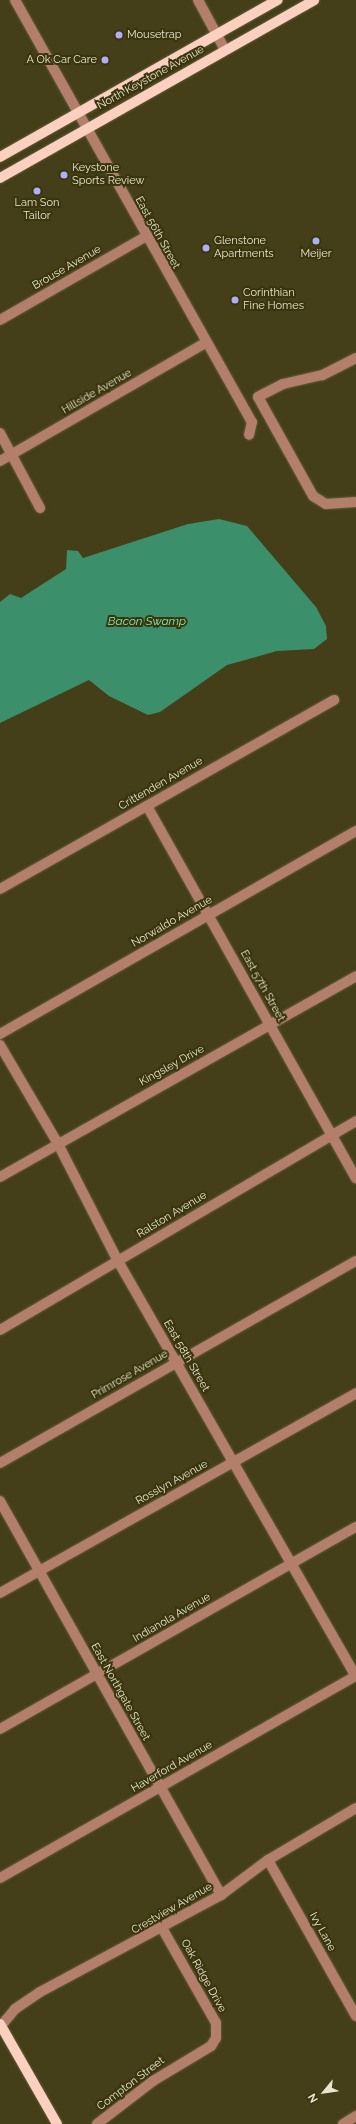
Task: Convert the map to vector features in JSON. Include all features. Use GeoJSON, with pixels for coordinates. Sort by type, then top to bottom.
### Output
{"type":"FeatureCollection","features":[{"type":"Feature","properties":{"kind":"main road","name":"North Keystone Avenue"},"geometry":{"type":"LineString","coordinates":[[0,157],[278,0]]}},
{"type":"Feature","properties":{"kind":"main road","name":"North Keystone Avenue"},"geometry":{"type":"LineString","coordinates":[[0,178],[314,0]]}},
{"type":"Feature","properties":{"kind":"main road"},"geometry":{"type":"LineString","coordinates":[[0,2026],[57,2124]]}},
{"type":"Feature","properties":{"kind":"street","name":"East 56th Street"},"geometry":{"type":"LineString","coordinates":[[15,0],[79,113],[86,129],[205,343],[252,422],[249,435]]}},
{"type":"Feature","properties":{"kind":"street"},"geometry":{"type":"LineString","coordinates":[[198,0],[226,50]]}},
{"type":"Feature","properties":{"kind":"street","name":"Brouse Avenue"},"geometry":{"type":"LineString","coordinates":[[0,320],[145,236]]}},
{"type":"Feature","properties":{"kind":"street","name":"Hillside Avenue"},"geometry":{"type":"LineString","coordinates":[[0,461],[205,343]]}},
{"type":"Feature","properties":{"kind":"street"},"geometry":{"type":"LineString","coordinates":[[356,358],[322,375],[284,384],[258,397],[313,496],[326,504],[356,502]]}},
{"type":"Feature","properties":{"kind":"street"},"geometry":{"type":"LineString","coordinates":[[0,433],[40,508]]}},
{"type":"Feature","properties":{"kind":"street","name":"Crittenden Avenue"},"geometry":{"type":"LineString","coordinates":[[0,889],[334,700]]}},
{"type":"Feature","properties":{"kind":"street","name":"East 57th Street"},"geometry":{"type":"LineString","coordinates":[[147,806],[356,1178]]}},
{"type":"Feature","properties":{"kind":"street","name":"Norwaldo Avenue"},"geometry":{"type":"LineString","coordinates":[[0,1034],[356,831]]}},
{"type":"Feature","properties":{"kind":"street","name":"Kingsley Drive"},"geometry":{"type":"LineString","coordinates":[[0,1177],[356,976]]}},
{"type":"Feature","properties":{"kind":"street","name":"East 58th Street"},"geometry":{"type":"LineString","coordinates":[[0,1045],[58,1144],[118,1261],[356,1676]]}},
{"type":"Feature","properties":{"kind":"street","name":"Ralston Avenue"},"geometry":{"type":"LineString","coordinates":[[0,1330],[356,1121]]}},
{"type":"Feature","properties":{"kind":"street","name":"Primrose Avenue"},"geometry":{"type":"LineString","coordinates":[[0,1463],[356,1261]]}},
{"type":"Feature","properties":{"kind":"street","name":"Rosslyn Avenue"},"geometry":{"type":"LineString","coordinates":[[0,1593],[234,1463],[356,1393]]}},
{"type":"Feature","properties":{"kind":"street","name":"East Northgate Street"},"geometry":{"type":"LineString","coordinates":[[0,1501],[221,1895]]}},
{"type":"Feature","properties":{"kind":"street","name":"Indianola Avenue"},"geometry":{"type":"LineString","coordinates":[[0,1729],[356,1527]]}},
{"type":"Feature","properties":{"kind":"street","name":"Haverford Avenue"},"geometry":{"type":"LineString","coordinates":[[0,1878],[356,1676]]}},
{"type":"Feature","properties":{"kind":"street","name":"Crestview Avenue"},"geometry":{"type":"LineString","coordinates":[[0,2026],[15,2009],[40,1992],[162,1928],[221,1895],[268,1860],[356,1808]]}},
{"type":"Feature","properties":{"kind":"street","name":"Ivy Lane"},"geometry":{"type":"LineString","coordinates":[[268,1860],[356,2016]]}},
{"type":"Feature","properties":{"kind":"street","name":"Oak Ridge Drive"},"geometry":{"type":"LineString","coordinates":[[162,1928],[216,2023],[217,2037]]}},
{"type":"Feature","properties":{"kind":"street","name":"Compton Street"},"geometry":{"type":"LineString","coordinates":[[97,2124],[153,2081],[211,2046],[217,2037]]}},
{"type":"Feature","properties":{"kind":"street"},"geometry":{"type":"LineString","coordinates":[[343,2124],[356,2116]]}},
{"type":"Feature","properties":{"kind":"water","name":"Bacon Swamp"},"geometry":{"type":"Polygon","coordinates":[[[219,519],[247,526],[316,607],[326,626],[327,639],[314,649],[277,651],[227,665],[160,712],[148,715],[109,696],[89,680],[0,723],[0,602],[10,594],[21,598],[66,569],[67,550],[78,551],[83,558],[188,524],[219,519]]]}},
{"type":"Feature","properties":{"kind":"place","name":"Mousetrap"},"geometry":{"type":"Point","coordinates":[119,35]}},
{"type":"Feature","properties":{"kind":"place","name":"A Ok Car Care"},"geometry":{"type":"Point","coordinates":[105,60]}},
{"type":"Feature","properties":{"kind":"place","name":"Keystone Sports Review"},"geometry":{"type":"Point","coordinates":[64,175]}},
{"type":"Feature","properties":{"kind":"place","name":"Lam Son Tailor"},"geometry":{"type":"Point","coordinates":[37,191]}},
{"type":"Feature","properties":{"kind":"place","name":"Meijer"},"geometry":{"type":"Point","coordinates":[316,241]}},
{"type":"Feature","properties":{"kind":"place","name":"Glenstone Apartments"},"geometry":{"type":"Point","coordinates":[206,248]}},
{"type":"Feature","properties":{"kind":"place","name":"Corinthian Fine Homes"},"geometry":{"type":"Point","coordinates":[235,300]}}]}
